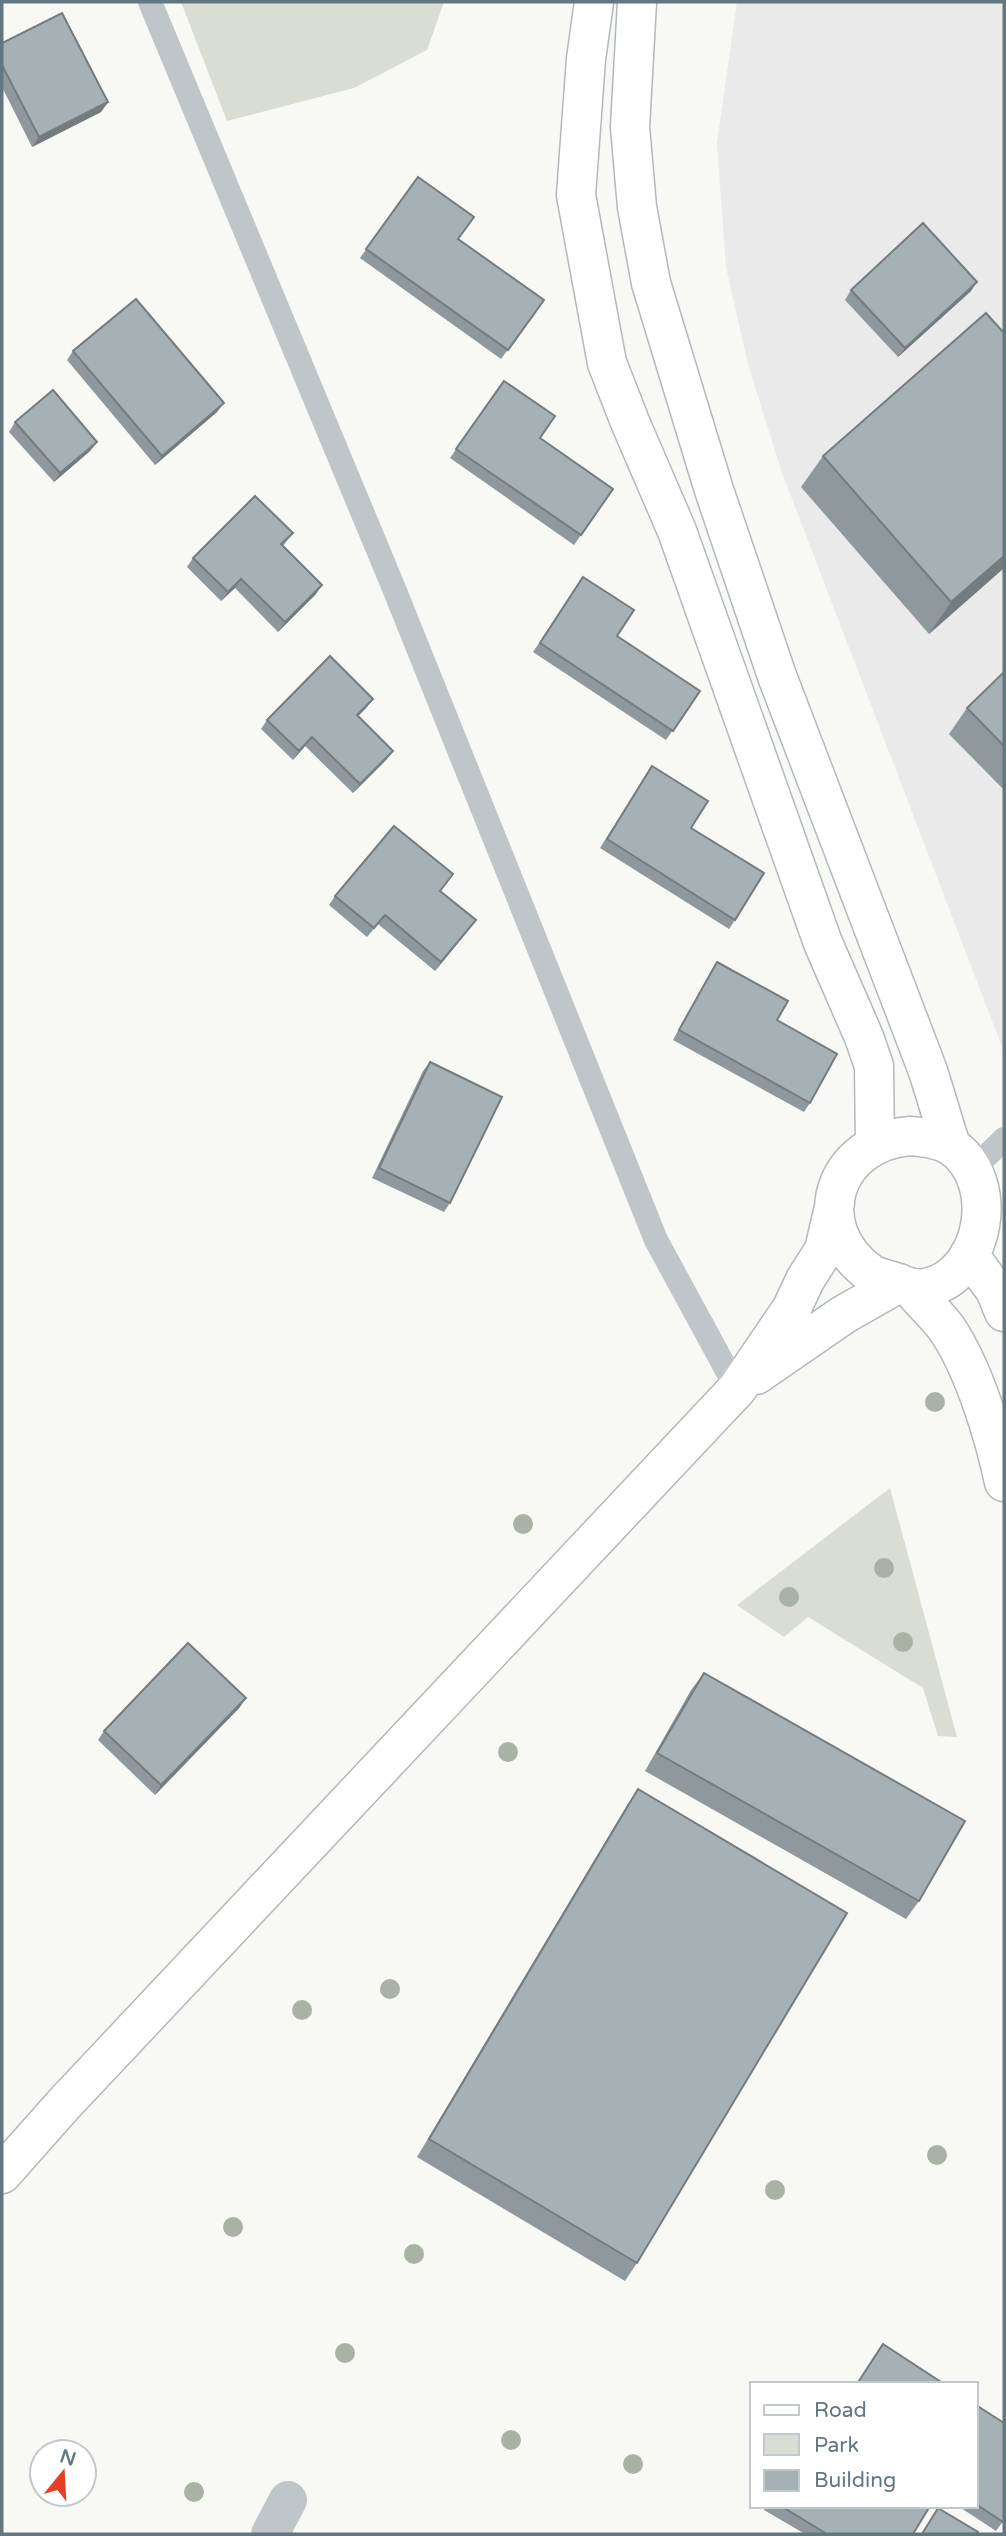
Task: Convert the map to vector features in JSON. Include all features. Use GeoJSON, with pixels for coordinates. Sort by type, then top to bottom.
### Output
{"type":"FeatureCollection","features":[{"type":"Feature","properties":{"kind":"main road"},"geometry":{"type":"LineString","coordinates":[[594,2],[586,59],[576,195],[607,363],[629,422],[677,531],[823,943],[874,1066],[875,1144]]}},
{"type":"Feature","properties":{"kind":"main road"},"geometry":{"type":"LineString","coordinates":[[637,2],[630,127],[637,207],[651,283],[714,490],[777,676],[962,1158],[983,1198],[982,1227],[969,1255],[954,1275],[928,1287],[905,1286],[872,1274],[851,1256],[838,1231],[835,1203]]}},
{"type":"Feature","properties":{"kind":"main road"},"geometry":{"type":"LineString","coordinates":[[2,2174],[64,2104],[737,1388],[792,1308],[805,1280],[824,1250],[839,1184],[847,1168],[859,1154],[892,1137],[910,1136],[928,1138],[962,1158]]}},
{"type":"Feature","properties":{"kind":"main road"},"geometry":{"type":"LineString","coordinates":[[969,1255],[995,1290],[1004,1312]]}},
{"type":"Feature","properties":{"kind":"main road"},"geometry":{"type":"LineString","coordinates":[[737,1388],[843,1315],[905,1286]]}},
{"type":"Feature","properties":{"kind":"main road"},"geometry":{"type":"LineString","coordinates":[[905,1286],[947,1329],[987,1417],[1004,1482]]}},
{"type":"Feature","properties":{"kind":"street"},"geometry":{"type":"LineString","coordinates":[[270,2534],[288,2500]]}},
{"type":"Feature","properties":{"kind":"lane"},"geometry":{"type":"LineString","coordinates":[[150,2],[393,586],[656,1240],[737,1388]]}},
{"type":"Feature","properties":{"kind":"lane"},"geometry":{"type":"LineString","coordinates":[[962,1158],[1004,1139]]}},
{"type":"Feature","properties":{"kind":"shaded area"},"geometry":{"type":"Polygon","coordinates":[[[737,2],[1004,2],[1004,1052],[781,470],[748,364],[726,267],[717,143],[737,2]]]}},
{"type":"Feature","properties":{"kind":"green space"},"geometry":{"type":"Polygon","coordinates":[[[181,2],[444,2],[427,50],[354,88],[227,121],[181,2]]]}},
{"type":"Feature","properties":{"kind":"green space"},"geometry":{"type":"Polygon","coordinates":[[[890,1488],[957,1737],[938,1736],[923,1688],[808,1617],[784,1637],[737,1605],[890,1488]]]}},
{"type":"Feature","properties":{"kind":"building"},"geometry":{"type":"Polygon","coordinates":[[[62,13],[108,102],[39,137],[2,65],[2,43],[62,13]]]}},
{"type":"Feature","properties":{"kind":"building"},"geometry":{"type":"Polygon","coordinates":[[[418,177],[474,217],[458,239],[544,300],[508,350],[366,249],[418,177]]]}},
{"type":"Feature","properties":{"kind":"building"},"geometry":{"type":"Polygon","coordinates":[[[923,223],[977,282],[905,348],[851,290],[923,223]]]}},
{"type":"Feature","properties":{"kind":"building"},"geometry":{"type":"Polygon","coordinates":[[[136,299],[224,403],[162,456],[73,351],[136,299]]]}},
{"type":"Feature","properties":{"kind":"building"},"geometry":{"type":"Polygon","coordinates":[[[986,313],[1004,331],[1004,556],[951,602],[823,456],[986,313]]]}},
{"type":"Feature","properties":{"kind":"building"},"geometry":{"type":"Polygon","coordinates":[[[504,381],[555,416],[540,438],[613,489],[581,535],[456,449],[504,381]]]}},
{"type":"Feature","properties":{"kind":"building"},"geometry":{"type":"Polygon","coordinates":[[[53,390],[97,442],[60,473],[15,422],[53,390]]]}},
{"type":"Feature","properties":{"kind":"building"},"geometry":{"type":"Polygon","coordinates":[[[255,496],[293,533],[281,544],[322,585],[285,622],[241,579],[228,592],[193,558],[255,496]]]}},
{"type":"Feature","properties":{"kind":"building"},"geometry":{"type":"Polygon","coordinates":[[[583,577],[634,610],[617,636],[700,691],[673,731],[540,643],[583,577]]]}},
{"type":"Feature","properties":{"kind":"building"},"geometry":{"type":"Polygon","coordinates":[[[330,656],[373,699],[357,715],[393,751],[360,784],[312,737],[299,751],[267,720],[330,656]]]}},
{"type":"Feature","properties":{"kind":"building"},"geometry":{"type":"Polygon","coordinates":[[[1004,672],[1004,746],[967,708],[1004,672]]]}},
{"type":"Feature","properties":{"kind":"building"},"geometry":{"type":"Polygon","coordinates":[[[652,766],[708,801],[691,828],[764,873],[735,920],[607,839],[652,766]]]}},
{"type":"Feature","properties":{"kind":"building"},"geometry":{"type":"Polygon","coordinates":[[[394,826],[453,874],[440,891],[476,920],[441,962],[385,915],[374,928],[335,896],[394,826]]]}},
{"type":"Feature","properties":{"kind":"building"},"geometry":{"type":"Polygon","coordinates":[[[717,962],[788,1001],[777,1020],[837,1054],[810,1103],[679,1030],[717,962]]]}},
{"type":"Feature","properties":{"kind":"building"},"geometry":{"type":"Polygon","coordinates":[[[430,1062],[502,1097],[450,1203],[379,1168],[430,1062]]]}},
{"type":"Feature","properties":{"kind":"building"},"geometry":{"type":"Polygon","coordinates":[[[188,1643],[246,1698],[161,1785],[104,1731],[188,1643]]]}},
{"type":"Feature","properties":{"kind":"building"},"geometry":{"type":"Polygon","coordinates":[[[704,1673],[965,1821],[919,1901],[657,1753],[704,1673]]]}},
{"type":"Feature","properties":{"kind":"building"},"geometry":{"type":"Polygon","coordinates":[[[638,1789],[847,1913],[637,2263],[429,2139],[638,1789]]]}},
{"type":"Feature","properties":{"kind":"building"},"geometry":{"type":"Polygon","coordinates":[[[883,2344],[941,2382],[858,2382],[883,2344]]]}},
{"type":"Feature","properties":{"kind":"building"},"geometry":{"type":"Polygon","coordinates":[[[978,2406],[1004,2423],[1003,2522],[978,2505],[978,2406]]]}},
{"type":"Feature","properties":{"kind":"building"},"geometry":{"type":"Polygon","coordinates":[[[784,2508],[929,2508],[913,2534],[827,2534],[784,2508]]]}},
{"type":"Feature","properties":{"kind":"building"},"geometry":{"type":"Polygon","coordinates":[[[938,2508],[978,2532],[922,2534],[938,2508]]]}}]}
